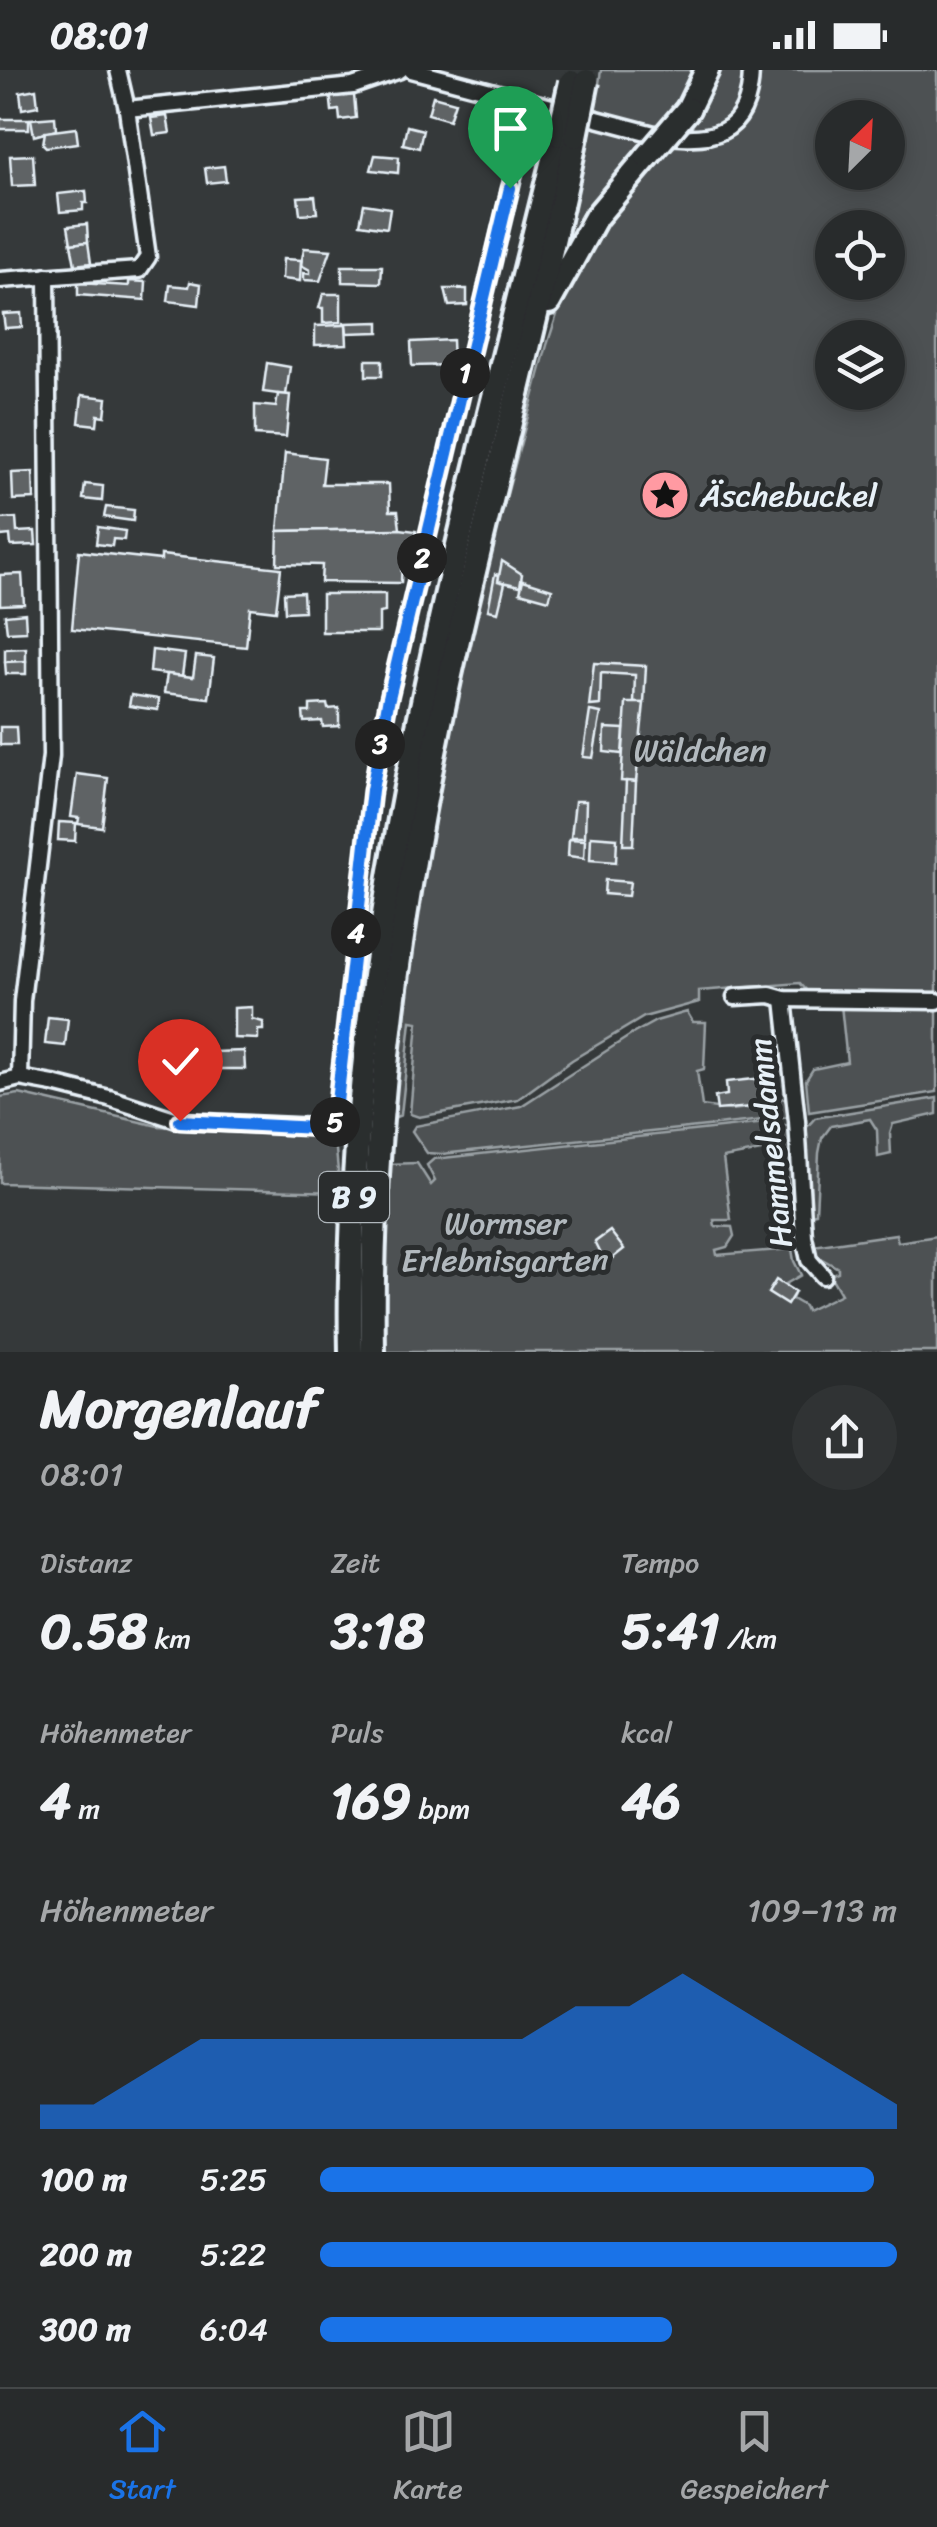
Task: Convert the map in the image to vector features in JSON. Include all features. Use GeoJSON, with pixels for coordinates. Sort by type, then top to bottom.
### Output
{"type":"FeatureCollection","features":[{"type":"Feature","properties":{"kind":"highway","name":"B 9"},"geometry":{"type":"LineString","coordinates":[[373,1352],[372,1279],[382,1094],[404,930],[450,674],[535,327],[596,217],[688,109],[706,70]]}},
{"type":"Feature","properties":{"kind":"highway"},"geometry":{"type":"LineString","coordinates":[[535,327],[578,74]]}},
{"type":"Feature","properties":{"kind":"highway","name":"B 9"},"geometry":{"type":"LineString","coordinates":[[351,1352],[360,1098],[370,1004],[396,843],[443,608],[567,136]]}},
{"type":"Feature","properties":{"kind":"street"},"geometry":{"type":"LineString","coordinates":[[0,280],[140,270],[145,264],[148,256],[118,70]]}},
{"type":"Feature","properties":{"kind":"street"},"geometry":{"type":"LineString","coordinates":[[127,109],[353,86],[400,70]]}},
{"type":"Feature","properties":{"kind":"street"},"geometry":{"type":"LineString","coordinates":[[411,70],[654,134],[701,139],[720,134],[736,120],[746,101],[752,70]]}},
{"type":"Feature","properties":{"kind":"street"},"geometry":{"type":"LineString","coordinates":[[0,1083],[20,1078],[109,1098],[180,1121],[338,1129],[372,790],[388,702],[531,101]]}},
{"type":"Feature","properties":{"kind":"street"},"geometry":{"type":"LineString","coordinates":[[20,1078],[22,1001],[51,756],[47,276]]}},
{"type":"Feature","properties":{"kind":"street","name":"Hammelsdamm"},"geometry":{"type":"LineString","coordinates":[[735,996],[937,1001]]}},
{"type":"Feature","properties":{"kind":"street","name":"Hammelsdamm"},"geometry":{"type":"LineString","coordinates":[[784,999],[798,1121],[804,1238],[809,1260],[823,1276]]}},
{"type":"Feature","properties":{"kind":"green space"},"geometry":{"type":"Polygon","coordinates":[[[601,70],[699,70],[662,128],[595,111],[601,70]]]}},
{"type":"Feature","properties":{"kind":"green space"},"geometry":{"type":"Polygon","coordinates":[[[713,70],[745,70],[735,111],[719,125],[678,133],[713,70]]]}},
{"type":"Feature","properties":{"kind":"green space","name":"Wäldchen"},"geometry":{"type":"Polygon","coordinates":[[[757,70],[937,70],[937,999],[809,993],[800,983],[699,991],[699,1002],[644,1017],[572,1060],[518,1099],[419,1117],[410,1114],[418,1022],[411,1021],[401,1115],[388,1120],[427,839],[467,644],[564,293],[591,236],[670,143],[708,144],[721,139],[738,119],[757,70]]]}},
{"type":"Feature","properties":{"kind":"green space"},"geometry":{"type":"Polygon","coordinates":[[[592,123],[651,139],[559,265],[592,123]]]}},
{"type":"Feature","properties":{"kind":"green space"},"geometry":{"type":"Polygon","coordinates":[[[841,1005],[937,1009],[937,1092],[809,1112],[806,1080],[813,1069],[847,1062],[841,1005]]]}},
{"type":"Feature","properties":{"kind":"green space"},"geometry":{"type":"Polygon","coordinates":[[[687,1012],[693,1022],[706,1022],[704,1069],[697,1071],[702,1106],[730,1110],[774,1105],[774,1099],[789,1098],[791,1117],[442,1154],[427,1153],[412,1131],[415,1126],[521,1106],[634,1033],[656,1021],[687,1012]]]}},
{"type":"Feature","properties":{"kind":"green space"},"geometry":{"type":"Polygon","coordinates":[[[19,1094],[158,1126],[334,1129],[340,1192],[0,1183],[0,1097],[19,1094]]]}},
{"type":"Feature","properties":{"kind":"green space"},"geometry":{"type":"Polygon","coordinates":[[[937,1098],[937,1114],[893,1124],[891,1154],[878,1157],[877,1130],[870,1119],[831,1126],[822,1138],[816,1213],[811,1214],[802,1133],[815,1118],[937,1098]]]}},
{"type":"Feature","properties":{"kind":"green space","name":"Wormser Erlebnisgarten"},"geometry":{"type":"Polygon","coordinates":[[[775,1122],[788,1126],[793,1133],[798,1206],[791,1203],[778,1148],[723,1158],[731,1220],[714,1220],[715,1226],[732,1227],[734,1236],[727,1247],[716,1250],[717,1255],[792,1249],[801,1275],[784,1285],[795,1292],[792,1299],[806,1311],[841,1294],[830,1275],[838,1272],[838,1268],[815,1255],[813,1246],[896,1234],[898,1242],[937,1236],[937,1352],[381,1352],[388,1164],[417,1163],[431,1185],[435,1181],[427,1165],[434,1159],[775,1122]]]}},
{"type":"Feature","properties":{"kind":"building"},"geometry":{"type":"Polygon","coordinates":[[[36,89],[38,106],[22,109],[20,92],[36,89]]]}},
{"type":"Feature","properties":{"kind":"building"},"geometry":{"type":"Polygon","coordinates":[[[345,91],[345,96],[354,95],[356,118],[340,120],[339,110],[332,111],[330,92],[345,91]]]}},
{"type":"Feature","properties":{"kind":"building"},"geometry":{"type":"Polygon","coordinates":[[[433,96],[455,102],[449,120],[428,114],[433,96]]]}},
{"type":"Feature","properties":{"kind":"building"},"geometry":{"type":"Polygon","coordinates":[[[167,116],[170,133],[154,135],[151,118],[167,116]]]}},
{"type":"Feature","properties":{"kind":"building"},"geometry":{"type":"Polygon","coordinates":[[[55,117],[56,130],[34,136],[31,119],[55,117]]]}},
{"type":"Feature","properties":{"kind":"building"},"geometry":{"type":"Polygon","coordinates":[[[0,119],[29,119],[29,129],[0,129],[0,119]]]}},
{"type":"Feature","properties":{"kind":"building"},"geometry":{"type":"Polygon","coordinates":[[[407,126],[423,130],[419,148],[403,144],[407,126]]]}},
{"type":"Feature","properties":{"kind":"building"},"geometry":{"type":"Polygon","coordinates":[[[76,128],[78,143],[46,147],[43,144],[45,132],[76,128]]]}},
{"type":"Feature","properties":{"kind":"building"},"geometry":{"type":"Polygon","coordinates":[[[33,155],[35,185],[12,186],[10,156],[33,155]]]}},
{"type":"Feature","properties":{"kind":"building"},"geometry":{"type":"Polygon","coordinates":[[[375,155],[399,157],[398,173],[371,170],[375,155]]]}},
{"type":"Feature","properties":{"kind":"building"},"geometry":{"type":"Polygon","coordinates":[[[224,166],[226,181],[207,183],[205,168],[224,166]]]}},
{"type":"Feature","properties":{"kind":"building"},"geometry":{"type":"Polygon","coordinates":[[[86,191],[83,210],[60,212],[58,194],[86,191]]]}},
{"type":"Feature","properties":{"kind":"building"},"geometry":{"type":"Polygon","coordinates":[[[315,196],[317,213],[300,214],[298,197],[315,196]]]}},
{"type":"Feature","properties":{"kind":"building"},"geometry":{"type":"Polygon","coordinates":[[[364,204],[390,208],[387,228],[360,224],[364,204]]]}},
{"type":"Feature","properties":{"kind":"building"},"geometry":{"type":"Polygon","coordinates":[[[87,224],[88,242],[71,244],[68,226],[87,224]]]}},
{"type":"Feature","properties":{"kind":"building"},"geometry":{"type":"Polygon","coordinates":[[[88,242],[91,263],[75,265],[71,244],[88,242]]]}},
{"type":"Feature","properties":{"kind":"building"},"geometry":{"type":"Polygon","coordinates":[[[304,248],[331,250],[320,281],[304,280],[304,273],[310,274],[310,270],[301,265],[304,248]]]}},
{"type":"Feature","properties":{"kind":"building"},"geometry":{"type":"Polygon","coordinates":[[[283,259],[301,260],[300,281],[282,279],[283,259]]]}},
{"type":"Feature","properties":{"kind":"building"},"geometry":{"type":"Polygon","coordinates":[[[342,266],[382,266],[381,283],[342,282],[342,266]]]}},
{"type":"Feature","properties":{"kind":"building"},"geometry":{"type":"Polygon","coordinates":[[[129,281],[146,282],[145,300],[78,295],[78,283],[129,286],[129,281]]]}},
{"type":"Feature","properties":{"kind":"building"},"geometry":{"type":"Polygon","coordinates":[[[190,282],[201,284],[199,305],[168,301],[170,285],[189,287],[190,282]]]}},
{"type":"Feature","properties":{"kind":"building"},"geometry":{"type":"Polygon","coordinates":[[[445,289],[467,289],[467,305],[449,306],[445,289]]]}},
{"type":"Feature","properties":{"kind":"building"},"geometry":{"type":"Polygon","coordinates":[[[323,294],[341,294],[341,322],[323,323],[323,308],[319,308],[323,294]]]}},
{"type":"Feature","properties":{"kind":"building"},"geometry":{"type":"Polygon","coordinates":[[[21,313],[22,327],[5,328],[3,314],[21,313]]]}},
{"type":"Feature","properties":{"kind":"building"},"geometry":{"type":"Polygon","coordinates":[[[379,322],[379,332],[347,333],[344,325],[344,323],[379,322]]]}},
{"type":"Feature","properties":{"kind":"building"},"geometry":{"type":"Polygon","coordinates":[[[346,325],[347,344],[315,345],[315,326],[346,325]]]}},
{"type":"Feature","properties":{"kind":"building"},"geometry":{"type":"Polygon","coordinates":[[[452,340],[453,365],[412,366],[411,342],[452,340]]]}},
{"type":"Feature","properties":{"kind":"building"},"geometry":{"type":"Polygon","coordinates":[[[366,360],[382,360],[382,376],[366,376],[366,360]]]}},
{"type":"Feature","properties":{"kind":"building"},"geometry":{"type":"Polygon","coordinates":[[[267,363],[290,367],[286,395],[263,392],[267,363]]]}},
{"type":"Feature","properties":{"kind":"building"},"geometry":{"type":"Polygon","coordinates":[[[278,394],[290,395],[286,437],[255,435],[255,405],[276,407],[278,394]]]}},
{"type":"Feature","properties":{"kind":"building"},"geometry":{"type":"Polygon","coordinates":[[[82,395],[107,398],[105,416],[98,415],[97,425],[79,423],[82,395]]]}},
{"type":"Feature","properties":{"kind":"building"},"geometry":{"type":"Polygon","coordinates":[[[285,453],[325,458],[322,484],[389,484],[390,511],[398,511],[400,529],[278,531],[285,453]]]}},
{"type":"Feature","properties":{"kind":"building"},"geometry":{"type":"Polygon","coordinates":[[[33,472],[34,499],[13,500],[12,473],[33,472]]]}},
{"type":"Feature","properties":{"kind":"building"},"geometry":{"type":"Polygon","coordinates":[[[85,484],[103,486],[102,501],[83,499],[85,484]]]}},
{"type":"Feature","properties":{"kind":"building"},"geometry":{"type":"Polygon","coordinates":[[[106,507],[134,510],[133,521],[104,517],[106,507]]]}},
{"type":"Feature","properties":{"kind":"building"},"geometry":{"type":"Polygon","coordinates":[[[16,518],[17,532],[35,531],[36,545],[11,546],[10,535],[0,536],[0,519],[16,518]]]}},
{"type":"Feature","properties":{"kind":"building"},"geometry":{"type":"Polygon","coordinates":[[[98,527],[125,531],[124,540],[113,539],[112,546],[96,544],[98,527]]]}},
{"type":"Feature","properties":{"kind":"building"},"geometry":{"type":"Polygon","coordinates":[[[278,531],[416,531],[417,559],[402,559],[401,583],[321,582],[322,565],[277,564],[278,531]]]}},
{"type":"Feature","properties":{"kind":"building"},"geometry":{"type":"Polygon","coordinates":[[[79,551],[281,568],[276,611],[250,608],[246,647],[72,629],[79,551]]]}},
{"type":"Feature","properties":{"kind":"building"},"geometry":{"type":"Polygon","coordinates":[[[502,561],[522,574],[520,586],[498,581],[502,561]]]}},
{"type":"Feature","properties":{"kind":"building"},"geometry":{"type":"Polygon","coordinates":[[[22,574],[24,604],[0,605],[0,575],[22,574]]]}},
{"type":"Feature","properties":{"kind":"building"},"geometry":{"type":"Polygon","coordinates":[[[495,574],[499,575],[498,581],[505,583],[498,612],[488,610],[495,574]]]}},
{"type":"Feature","properties":{"kind":"building"},"geometry":{"type":"Polygon","coordinates":[[[523,580],[552,589],[549,600],[520,592],[523,580]]]}},
{"type":"Feature","properties":{"kind":"building"},"geometry":{"type":"Polygon","coordinates":[[[303,592],[304,611],[285,612],[284,593],[303,592]]]}},
{"type":"Feature","properties":{"kind":"building"},"geometry":{"type":"Polygon","coordinates":[[[322,594],[385,594],[379,632],[322,632],[322,594]]]}},
{"type":"Feature","properties":{"kind":"building"},"geometry":{"type":"Polygon","coordinates":[[[25,613],[26,631],[7,632],[5,615],[25,613]]]}},
{"type":"Feature","properties":{"kind":"building"},"geometry":{"type":"Polygon","coordinates":[[[26,648],[26,661],[5,662],[5,649],[26,648]]]}},
{"type":"Feature","properties":{"kind":"building"},"geometry":{"type":"Polygon","coordinates":[[[152,650],[185,654],[182,676],[150,672],[152,650]]]}},
{"type":"Feature","properties":{"kind":"building"},"geometry":{"type":"Polygon","coordinates":[[[196,656],[214,658],[209,698],[164,693],[167,674],[193,677],[196,656]]]}},
{"type":"Feature","properties":{"kind":"building"},"geometry":{"type":"Polygon","coordinates":[[[26,661],[26,674],[6,674],[5,662],[26,661]]]}},
{"type":"Feature","properties":{"kind":"building"},"geometry":{"type":"Polygon","coordinates":[[[594,663],[646,666],[644,703],[634,703],[635,675],[601,673],[600,705],[589,706],[594,663]]]}},
{"type":"Feature","properties":{"kind":"building"},"geometry":{"type":"Polygon","coordinates":[[[131,695],[159,699],[158,710],[129,706],[131,695]]]}},
{"type":"Feature","properties":{"kind":"building"},"geometry":{"type":"Polygon","coordinates":[[[626,703],[644,703],[636,782],[621,781],[626,703]]]}},
{"type":"Feature","properties":{"kind":"building"},"geometry":{"type":"Polygon","coordinates":[[[327,704],[328,709],[339,708],[339,726],[323,727],[322,721],[304,722],[303,712],[310,712],[310,705],[327,704]]]}},
{"type":"Feature","properties":{"kind":"building"},"geometry":{"type":"Polygon","coordinates":[[[590,711],[601,713],[593,758],[583,757],[590,711]]]}},
{"type":"Feature","properties":{"kind":"building"},"geometry":{"type":"Polygon","coordinates":[[[0,727],[16,727],[17,745],[0,745],[0,727]]]}},
{"type":"Feature","properties":{"kind":"building"},"geometry":{"type":"Polygon","coordinates":[[[605,728],[624,729],[622,754],[604,752],[605,728]]]}},
{"type":"Feature","properties":{"kind":"building"},"geometry":{"type":"Polygon","coordinates":[[[77,774],[108,778],[102,827],[78,824],[79,818],[71,817],[77,774]]]}},
{"type":"Feature","properties":{"kind":"building"},"geometry":{"type":"Polygon","coordinates":[[[626,781],[636,782],[633,845],[623,845],[626,781]]]}},
{"type":"Feature","properties":{"kind":"building"},"geometry":{"type":"Polygon","coordinates":[[[575,801],[586,801],[585,837],[571,837],[575,801]]]}},
{"type":"Feature","properties":{"kind":"building"},"geometry":{"type":"Polygon","coordinates":[[[59,822],[76,823],[75,841],[58,840],[59,822]]]}},
{"type":"Feature","properties":{"kind":"building"},"geometry":{"type":"Polygon","coordinates":[[[591,836],[617,838],[616,862],[590,860],[591,836]]]}},
{"type":"Feature","properties":{"kind":"building"},"geometry":{"type":"Polygon","coordinates":[[[569,839],[585,840],[584,858],[568,856],[569,839]]]}},
{"type":"Feature","properties":{"kind":"building"},"geometry":{"type":"Polygon","coordinates":[[[605,880],[630,882],[628,896],[604,894],[605,880]]]}},
{"type":"Feature","properties":{"kind":"building"},"geometry":{"type":"Polygon","coordinates":[[[252,1007],[252,1019],[263,1022],[258,1039],[234,1038],[234,1008],[252,1007]]]}},
{"type":"Feature","properties":{"kind":"building"},"geometry":{"type":"Polygon","coordinates":[[[48,1017],[68,1019],[65,1046],[45,1044],[48,1017]]]}},
{"type":"Feature","properties":{"kind":"building"},"geometry":{"type":"Polygon","coordinates":[[[244,1051],[245,1069],[215,1069],[215,1073],[210,1073],[208,1060],[213,1059],[213,1052],[244,1051]]]}},
{"type":"Feature","properties":{"kind":"building"},"geometry":{"type":"Polygon","coordinates":[[[773,1077],[774,1093],[758,1094],[758,1101],[774,1099],[775,1105],[717,1110],[715,1097],[727,1095],[726,1082],[773,1077]]]}},
{"type":"Feature","properties":{"kind":"building"},"geometry":{"type":"Polygon","coordinates":[[[610,1231],[624,1249],[610,1260],[603,1258],[595,1242],[610,1231]]]}},
{"type":"Feature","properties":{"kind":"building"},"geometry":{"type":"Polygon","coordinates":[[[776,1280],[795,1292],[787,1305],[768,1293],[776,1280]]]}},
{"type":"Feature","properties":{"kind":"place","name":"Äschebuckel"},"geometry":{"type":"Point","coordinates":[665,495]}},
{"type":"Feature","properties":{"kind":"route"},"geometry":{"type":"LineString","coordinates":[[180,1121],[334,1129],[372,790],[388,702],[510,188]]}}]}
